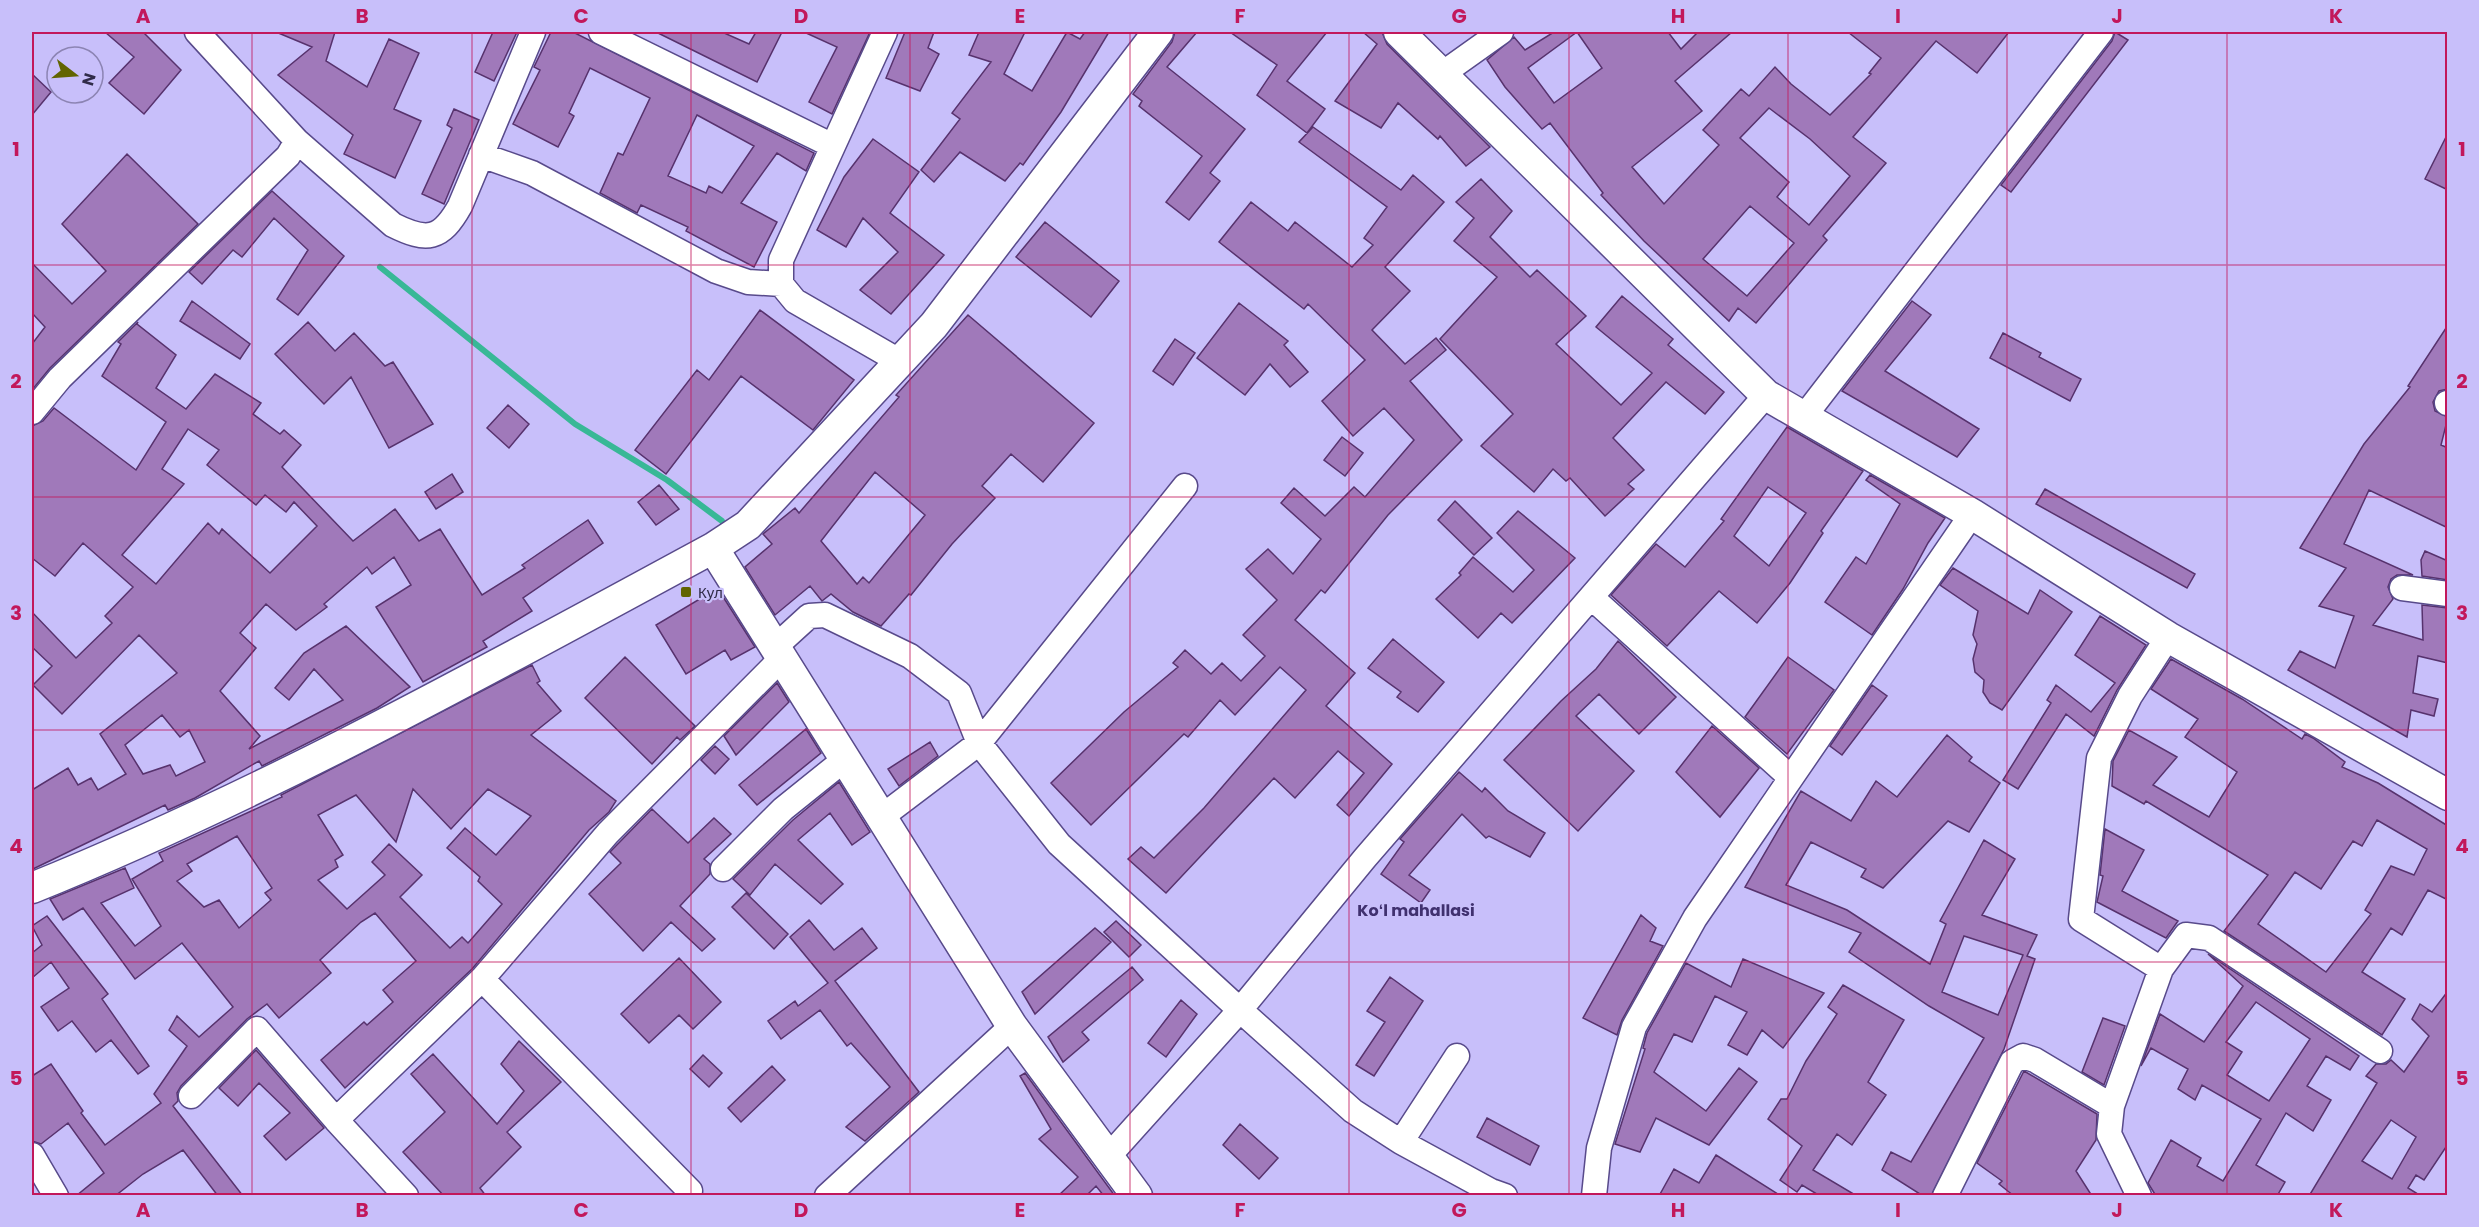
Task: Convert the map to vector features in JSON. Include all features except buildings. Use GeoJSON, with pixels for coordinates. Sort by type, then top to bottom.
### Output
{"type":"FeatureCollection","features":[{"type":"Feature","properties":{"kind":"street"},"geometry":{"type":"LineString","coordinates":[[204,34],[297,141],[393,225],[411,234],[434,236],[449,226],[482,155],[533,32]]}},
{"type":"Feature","properties":{"kind":"street"},"geometry":{"type":"LineString","coordinates":[[601,32],[833,146]]}},
{"type":"Feature","properties":{"kind":"street"},"geometry":{"type":"LineString","coordinates":[[885,32],[781,260],[781,284],[795,301],[899,362]]}},
{"type":"Feature","properties":{"kind":"street"},"geometry":{"type":"LineString","coordinates":[[32,888],[138,845],[270,783],[712,549],[748,525],[934,325],[1158,32]]}},
{"type":"Feature","properties":{"kind":"street"},"geometry":{"type":"LineString","coordinates":[[1399,32],[1766,395],[1972,514],[2168,637],[2448,795]]}},
{"type":"Feature","properties":{"kind":"street"},"geometry":{"type":"LineString","coordinates":[[1442,74],[1501,32]]}},
{"type":"Feature","properties":{"kind":"street"},"geometry":{"type":"LineString","coordinates":[[1803,418],[2101,32]]}},
{"type":"Feature","properties":{"kind":"street"},"geometry":{"type":"LineString","coordinates":[[32,412],[60,378],[288,156],[297,141]]}},
{"type":"Feature","properties":{"kind":"street"},"geometry":{"type":"LineString","coordinates":[[482,155],[542,178],[716,271],[748,282],[781,284]]}},
{"type":"Feature","properties":{"kind":"street"},"geometry":{"type":"LineString","coordinates":[[1107,1158],[1240,1010],[1365,858],[1766,395]]}},
{"type":"Feature","properties":{"kind":"street"},"geometry":{"type":"LineString","coordinates":[[880,818],[979,743],[1185,486]]}},
{"type":"Feature","properties":{"kind":"street"},"geometry":{"type":"LineString","coordinates":[[1594,1196],[1599,1148],[1634,1027],[1695,918],[1972,514]]}},
{"type":"Feature","properties":{"kind":"street"},"geometry":{"type":"LineString","coordinates":[[712,549],[1012,1026],[1137,1196]]}},
{"type":"Feature","properties":{"kind":"street"},"geometry":{"type":"LineString","coordinates":[[2402,588],[2448,594]]}},
{"type":"Feature","properties":{"kind":"street"},"geometry":{"type":"LineString","coordinates":[[1591,597],[1791,778]]}},
{"type":"Feature","properties":{"kind":"street"},"geometry":{"type":"LineString","coordinates":[[336,1120],[482,979],[608,833],[778,653],[809,616],[825,615],[910,656],[959,693],[979,743],[1059,844],[1353,1111],[1401,1142],[1491,1191],[1505,1196]]}},
{"type":"Feature","properties":{"kind":"street"},"geometry":{"type":"LineString","coordinates":[[2161,969],[2081,919],[2099,758],[2130,696],[2168,637]]}},
{"type":"Feature","properties":{"kind":"street"},"geometry":{"type":"LineString","coordinates":[[723,869],[783,809],[844,760]]}},
{"type":"Feature","properties":{"kind":"street"},"geometry":{"type":"LineString","coordinates":[[2139,1196],[2109,1134],[2112,1106],[2161,969],[2186,935],[2209,938],[2380,1051]]}},
{"type":"Feature","properties":{"kind":"street"},"geometry":{"type":"LineString","coordinates":[[482,979],[685,1194]]}},
{"type":"Feature","properties":{"kind":"street"},"geometry":{"type":"LineString","coordinates":[[827,1196],[1012,1026]]}},
{"type":"Feature","properties":{"kind":"street"},"geometry":{"type":"LineString","coordinates":[[191,1096],[257,1029],[406,1196]]}},
{"type":"Feature","properties":{"kind":"street"},"geometry":{"type":"LineString","coordinates":[[1401,1142],[1458,1056]]}},
{"type":"Feature","properties":{"kind":"street"},"geometry":{"type":"LineString","coordinates":[[1945,1196],[2012,1062],[2017,1059],[2023,1056],[2035,1060],[2112,1106]]}},
{"type":"Feature","properties":{"kind":"street"},"geometry":{"type":"LineString","coordinates":[[32,1155],[56,1196]]}},
{"type":"Feature","properties":{"kind":"waterway"},"geometry":{"type":"LineString","coordinates":[[380,267],[575,424],[667,480],[722,521],[727,531]]}},
{"type":"Feature","properties":{"kind":"place","name":"Кул"},"geometry":{"type":"Point","coordinates":[686,592]}},
{"type":"Feature","properties":{"kind":"district","name":"Koʻl mahallasi"},"geometry":{"type":"Point","coordinates":[1416,910]}}]}
